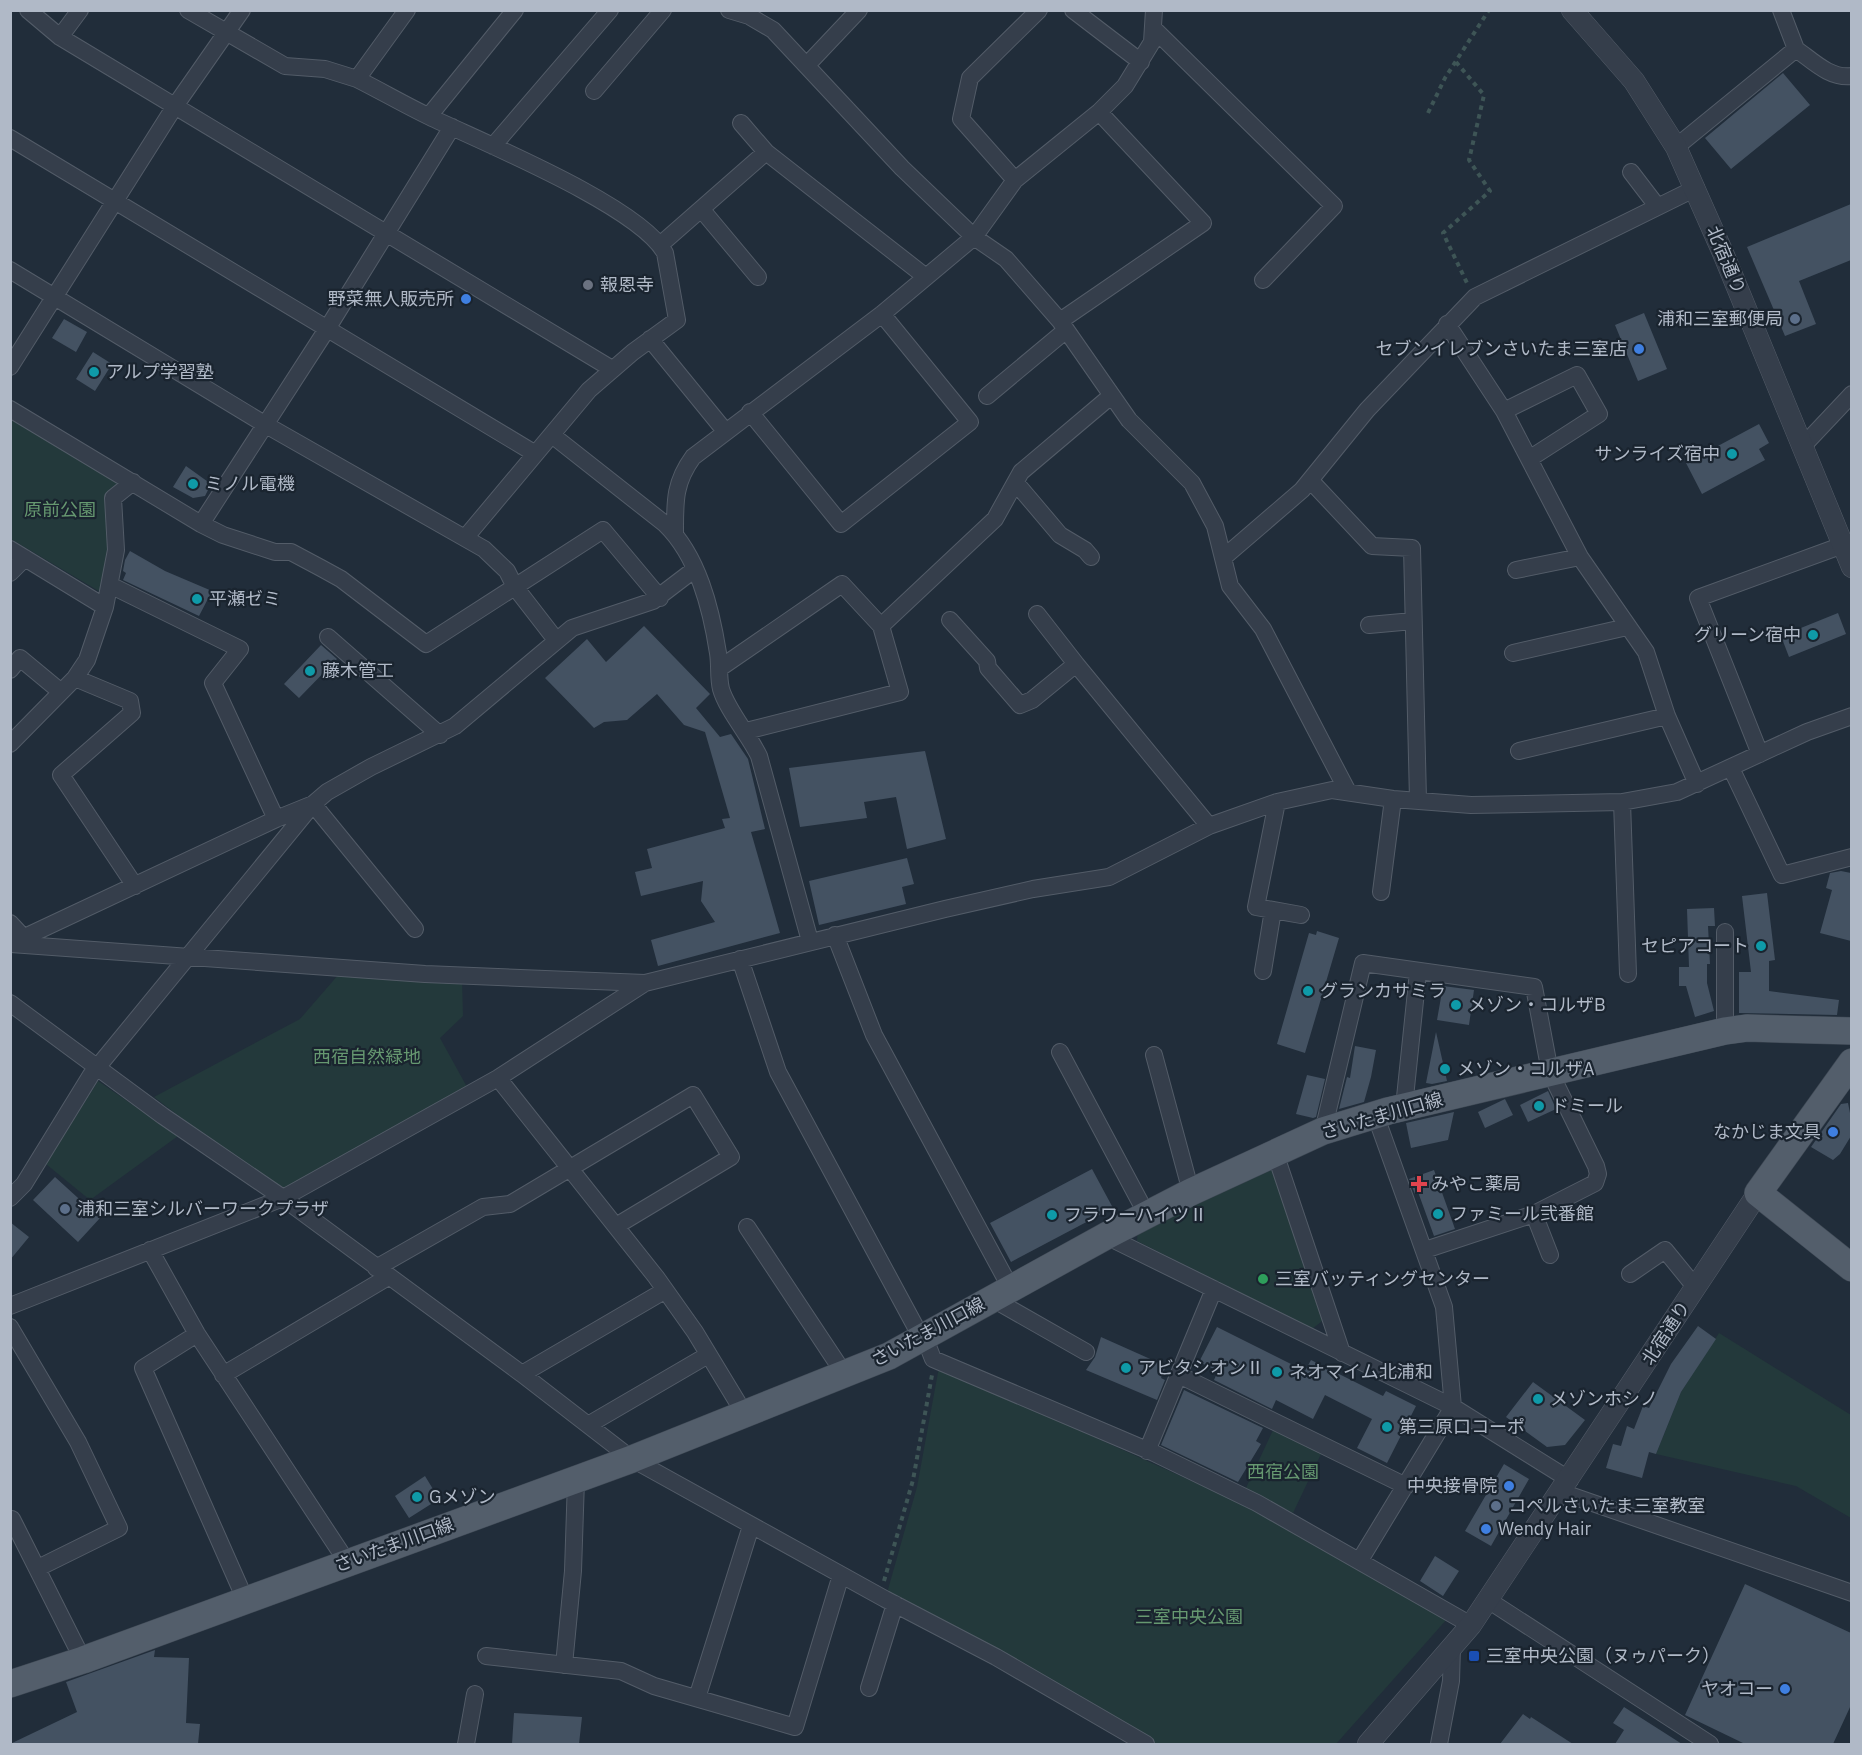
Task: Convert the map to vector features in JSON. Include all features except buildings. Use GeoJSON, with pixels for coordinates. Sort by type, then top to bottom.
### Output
{"type":"FeatureCollection","features":[{"type":"Feature","properties":{"kind":"main road","name":"さいたま川口線"},"geometry":{"type":"LineString","coordinates":[[10,1684],[83,1660],[576,1480],[889,1356],[927,1344],[1001,1292],[1191,1192],[1323,1131],[1404,1107],[1725,1031],[1747,1028],[1851,1031]]}},
{"type":"Feature","properties":{"kind":"main road","name":"北宿通り"},"geometry":{"type":"LineString","coordinates":[[1758,1193],[1851,1062]]}},
{"type":"Feature","properties":{"kind":"main road"},"geometry":{"type":"LineString","coordinates":[[1758,1193],[1851,1268]]}},
{"type":"Feature","properties":{"kind":"street"},"geometry":{"type":"LineString","coordinates":[[28,10],[60,37],[612,369]]}},
{"type":"Feature","properties":{"kind":"street"},"geometry":{"type":"LineString","coordinates":[[60,37],[80,10]]}},
{"type":"Feature","properties":{"kind":"street"},"geometry":{"type":"LineString","coordinates":[[188,10],[285,66],[325,69],[357,79],[493,146],[615,210],[660,245],[667,264],[677,320],[612,369],[589,390],[465,538]]}},
{"type":"Feature","properties":{"kind":"street"},"geometry":{"type":"LineString","coordinates":[[10,367],[175,106],[242,10]]}},
{"type":"Feature","properties":{"kind":"street"},"geometry":{"type":"LineString","coordinates":[[357,79],[407,10]]}},
{"type":"Feature","properties":{"kind":"street"},"geometry":{"type":"LineString","coordinates":[[429,116],[514,10]]}},
{"type":"Feature","properties":{"kind":"street"},"geometry":{"type":"LineString","coordinates":[[493,146],[610,10]]}},
{"type":"Feature","properties":{"kind":"street"},"geometry":{"type":"LineString","coordinates":[[594,91],[663,10]]}},
{"type":"Feature","properties":{"kind":"street"},"geometry":{"type":"LineString","coordinates":[[729,10],[765,23],[902,168],[975,237],[1006,259],[1063,326],[1129,420],[1192,483],[1215,526],[1230,586],[1263,629],[1348,792]]}},
{"type":"Feature","properties":{"kind":"street"},"geometry":{"type":"LineString","coordinates":[[807,65],[859,10]]}},
{"type":"Feature","properties":{"kind":"street"},"geometry":{"type":"LineString","coordinates":[[1015,180],[961,119],[970,78],[1039,10]]}},
{"type":"Feature","properties":{"kind":"street"},"geometry":{"type":"LineString","coordinates":[[1072,10],[1141,62]]}},
{"type":"Feature","properties":{"kind":"street"},"geometry":{"type":"LineString","coordinates":[[675,533],[679,478],[693,457],[882,314],[975,237],[1015,180],[1099,112],[1125,86],[1152,42],[1154,10]]}},
{"type":"Feature","properties":{"kind":"street","name":"北宿通り"},"geometry":{"type":"LineString","coordinates":[[1572,10],[1634,81],[1676,147],[1696,188],[1848,553]]}},
{"type":"Feature","properties":{"kind":"street"},"geometry":{"type":"LineString","coordinates":[[1781,10],[1796,49],[1840,78],[1851,76]]}},
{"type":"Feature","properties":{"kind":"street"},"geometry":{"type":"LineString","coordinates":[[1154,29],[1334,206],[1263,280]]}},
{"type":"Feature","properties":{"kind":"street"},"geometry":{"type":"LineString","coordinates":[[1676,147],[1796,49]]}},
{"type":"Feature","properties":{"kind":"street"},"geometry":{"type":"LineString","coordinates":[[987,396],[1063,326],[1203,223],[1099,112]]}},
{"type":"Feature","properties":{"kind":"street"},"geometry":{"type":"LineString","coordinates":[[741,123],[766,152],[926,277]]}},
{"type":"Feature","properties":{"kind":"street"},"geometry":{"type":"LineString","coordinates":[[201,524],[327,329],[452,127]]}},
{"type":"Feature","properties":{"kind":"street"},"geometry":{"type":"LineString","coordinates":[[10,138],[534,453]]}},
{"type":"Feature","properties":{"kind":"street"},"geometry":{"type":"LineString","coordinates":[[660,245],[766,152]]}},
{"type":"Feature","properties":{"kind":"street"},"geometry":{"type":"LineString","coordinates":[[1630,172],[1657,206]]}},
{"type":"Feature","properties":{"kind":"street"},"geometry":{"type":"LineString","coordinates":[[1223,558],[1310,480],[1366,410],[1475,297],[1696,188]]}},
{"type":"Feature","properties":{"kind":"street"},"geometry":{"type":"LineString","coordinates":[[702,210],[758,276]]}},
{"type":"Feature","properties":{"kind":"street"},"geometry":{"type":"LineString","coordinates":[[10,270],[266,425],[465,538],[495,558],[507,571],[515,587],[556,640]]}},
{"type":"Feature","properties":{"kind":"street"},"geometry":{"type":"LineString","coordinates":[[750,412],[841,524],[970,422],[882,314]]}},
{"type":"Feature","properties":{"kind":"street"},"geometry":{"type":"LineString","coordinates":[[1447,324],[1504,411],[1581,557],[1627,627],[1647,652],[1667,716],[1696,784]]}},
{"type":"Feature","properties":{"kind":"street"},"geometry":{"type":"LineString","coordinates":[[650,339],[725,431]]}},
{"type":"Feature","properties":{"kind":"street"},"geometry":{"type":"LineString","coordinates":[[1504,411],[1577,375],[1586,388],[1599,414],[1529,459]]}},
{"type":"Feature","properties":{"kind":"street"},"geometry":{"type":"LineString","coordinates":[[1802,447],[1851,394]]}},
{"type":"Feature","properties":{"kind":"street"},"geometry":{"type":"LineString","coordinates":[[881,626],[995,519],[1016,483],[1020,471],[1111,396]]}},
{"type":"Feature","properties":{"kind":"street"},"geometry":{"type":"LineString","coordinates":[[10,409],[201,524],[223,535],[275,552],[291,552],[341,579],[426,644],[603,530],[660,598]]}},
{"type":"Feature","properties":{"kind":"street"},"geometry":{"type":"LineString","coordinates":[[552,435],[675,533],[695,569],[714,631],[721,689],[726,704],[746,731],[759,756],[810,941]]}},
{"type":"Feature","properties":{"kind":"street"},"geometry":{"type":"LineString","coordinates":[[1310,480],[1372,546],[1412,548],[1418,800]]}},
{"type":"Feature","properties":{"kind":"street"},"geometry":{"type":"LineString","coordinates":[[10,744],[75,678],[87,660],[105,606],[116,550],[113,498],[132,482]]}},
{"type":"Feature","properties":{"kind":"street"},"geometry":{"type":"LineString","coordinates":[[1016,483],[1060,535],[1091,556]]}},
{"type":"Feature","properties":{"kind":"street"},"geometry":{"type":"LineString","coordinates":[[10,549],[105,606]]}},
{"type":"Feature","properties":{"kind":"street"},"geometry":{"type":"LineString","coordinates":[[1760,754],[1698,598],[1848,553]]}},
{"type":"Feature","properties":{"kind":"street"},"geometry":{"type":"LineString","coordinates":[[1515,570],[1581,557]]}},
{"type":"Feature","properties":{"kind":"street"},"geometry":{"type":"LineString","coordinates":[[10,573],[25,558]]}},
{"type":"Feature","properties":{"kind":"street"},"geometry":{"type":"LineString","coordinates":[[10,1198],[24,1184],[97,1068],[313,804],[327,792],[371,767],[455,726],[572,628],[660,598],[695,569]]}},
{"type":"Feature","properties":{"kind":"street"},"geometry":{"type":"LineString","coordinates":[[720,668],[842,584],[881,626],[900,693],[746,731]]}},
{"type":"Feature","properties":{"kind":"street"},"geometry":{"type":"LineString","coordinates":[[110,585],[240,649],[213,683],[276,819]]}},
{"type":"Feature","properties":{"kind":"street"},"geometry":{"type":"LineString","coordinates":[[1037,614],[1209,826]]}},
{"type":"Feature","properties":{"kind":"street"},"geometry":{"type":"LineString","coordinates":[[950,620],[987,660],[988,668],[1020,705],[1032,700],[1077,664]]}},
{"type":"Feature","properties":{"kind":"street"},"geometry":{"type":"LineString","coordinates":[[1369,625],[1413,621]]}},
{"type":"Feature","properties":{"kind":"street"},"geometry":{"type":"LineString","coordinates":[[1513,653],[1627,627]]}},
{"type":"Feature","properties":{"kind":"street"},"geometry":{"type":"LineString","coordinates":[[328,637],[440,735]]}},
{"type":"Feature","properties":{"kind":"street"},"geometry":{"type":"LineString","coordinates":[[10,670],[20,658],[61,692]]}},
{"type":"Feature","properties":{"kind":"street"},"geometry":{"type":"LineString","coordinates":[[75,678],[130,701],[132,713],[61,775],[135,886]]}},
{"type":"Feature","properties":{"kind":"street"},"geometry":{"type":"LineString","coordinates":[[1519,751],[1667,716]]}},
{"type":"Feature","properties":{"kind":"street"},"geometry":{"type":"LineString","coordinates":[[15,942],[437,974],[645,983],[810,941],[1034,889],[1109,877],[1209,826],[1277,802],[1332,790],[1393,799],[1471,805],[1622,802],[1677,792],[1807,732],[1851,716]]}},
{"type":"Feature","properties":{"kind":"street"},"geometry":{"type":"LineString","coordinates":[[1731,768],[1782,875],[1851,857]]}},
{"type":"Feature","properties":{"kind":"street"},"geometry":{"type":"LineString","coordinates":[[1382,892],[1393,799]]}},
{"type":"Feature","properties":{"kind":"street"},"geometry":{"type":"LineString","coordinates":[[1277,802],[1256,907],[1301,915]]}},
{"type":"Feature","properties":{"kind":"street"},"geometry":{"type":"LineString","coordinates":[[1622,802],[1628,974]]}},
{"type":"Feature","properties":{"kind":"street"},"geometry":{"type":"LineString","coordinates":[[15,942],[276,819],[313,804]]}},
{"type":"Feature","properties":{"kind":"street"},"geometry":{"type":"LineString","coordinates":[[313,804],[415,929]]}},
{"type":"Feature","properties":{"kind":"street"},"geometry":{"type":"LineString","coordinates":[[1263,971],[1274,910]]}},
{"type":"Feature","properties":{"kind":"street"},"geometry":{"type":"LineString","coordinates":[[10,923],[15,942]]}},
{"type":"Feature","properties":{"kind":"street"},"geometry":{"type":"LineString","coordinates":[[1725,932],[1725,1031]]}},
{"type":"Feature","properties":{"kind":"street"},"geometry":{"type":"LineString","coordinates":[[835,935],[874,1035],[1001,1292],[1086,1352]]}},
{"type":"Feature","properties":{"kind":"street"},"geometry":{"type":"LineString","coordinates":[[740,959],[778,1072],[927,1344],[1257,1503],[1471,1625]]}},
{"type":"Feature","properties":{"kind":"street"},"geometry":{"type":"LineString","coordinates":[[1323,1131],[1363,963],[1534,987],[1550,1072],[1598,1174],[1595,1183],[1534,1214],[1425,1250]]}},
{"type":"Feature","properties":{"kind":"street"},"geometry":{"type":"LineString","coordinates":[[1404,1107],[1418,972]]}},
{"type":"Feature","properties":{"kind":"street"},"geometry":{"type":"LineString","coordinates":[[10,1306],[283,1198],[498,1078],[645,983]]}},
{"type":"Feature","properties":{"kind":"street"},"geometry":{"type":"LineString","coordinates":[[10,1003],[97,1068],[283,1198],[522,1374],[632,1459],[879,1596],[996,1657],[1122,1738],[1146,1744]]}},
{"type":"Feature","properties":{"kind":"street"},"geometry":{"type":"LineString","coordinates":[[1060,1052],[1147,1215]]}},
{"type":"Feature","properties":{"kind":"street"},"geometry":{"type":"LineString","coordinates":[[1154,1055],[1191,1192]]}},
{"type":"Feature","properties":{"kind":"street"},"geometry":{"type":"LineString","coordinates":[[498,1078],[572,1169],[683,1314],[744,1413]]}},
{"type":"Feature","properties":{"kind":"street"},"geometry":{"type":"LineString","coordinates":[[223,1375],[483,1207],[510,1204],[693,1095],[731,1157],[616,1226]]}},
{"type":"Feature","properties":{"kind":"street"},"geometry":{"type":"LineString","coordinates":[[1360,1560],[1453,1407],[1443,1307],[1376,1114]]}},
{"type":"Feature","properties":{"kind":"street"},"geometry":{"type":"LineString","coordinates":[[1275,1153],[1342,1353]]}},
{"type":"Feature","properties":{"kind":"street","name":"北宿通り"},"geometry":{"type":"LineString","coordinates":[[1368,1744],[1471,1625],[1566,1486],[1758,1193]]}},
{"type":"Feature","properties":{"kind":"street"},"geometry":{"type":"LineString","coordinates":[[1534,1214],[1550,1255]]}},
{"type":"Feature","properties":{"kind":"street"},"geometry":{"type":"LineString","coordinates":[[747,1227],[845,1375]]}},
{"type":"Feature","properties":{"kind":"street"},"geometry":{"type":"LineString","coordinates":[[1106,1236],[1453,1407],[1566,1486],[1851,1593]]}},
{"type":"Feature","properties":{"kind":"street"},"geometry":{"type":"LineString","coordinates":[[150,1250],[196,1334],[347,1562]]}},
{"type":"Feature","properties":{"kind":"street"},"geometry":{"type":"LineString","coordinates":[[1630,1274],[1665,1250],[1696,1288]]}},
{"type":"Feature","properties":{"kind":"street"},"geometry":{"type":"LineString","coordinates":[[1147,1451],[1214,1289]]}},
{"type":"Feature","properties":{"kind":"street"},"geometry":{"type":"LineString","coordinates":[[522,1374],[664,1291]]}},
{"type":"Feature","properties":{"kind":"street"},"geometry":{"type":"LineString","coordinates":[[10,1327],[78,1442],[119,1528],[38,1568]]}},
{"type":"Feature","properties":{"kind":"street"},"geometry":{"type":"LineString","coordinates":[[196,1334],[143,1368],[245,1599]]}},
{"type":"Feature","properties":{"kind":"street"},"geometry":{"type":"LineString","coordinates":[[588,1425],[708,1354]]}},
{"type":"Feature","properties":{"kind":"street"},"geometry":{"type":"LineString","coordinates":[[1179,1375],[1406,1486]]}},
{"type":"Feature","properties":{"kind":"street"},"geometry":{"type":"LineString","coordinates":[[564,1665],[573,1571],[576,1480]]}},
{"type":"Feature","properties":{"kind":"street"},"geometry":{"type":"LineString","coordinates":[[12,1519],[83,1660]]}},
{"type":"Feature","properties":{"kind":"street"},"geometry":{"type":"LineString","coordinates":[[697,1698],[751,1526]]}},
{"type":"Feature","properties":{"kind":"street"},"geometry":{"type":"LineString","coordinates":[[486,1656],[621,1671],[654,1686],[795,1727],[841,1575]]}},
{"type":"Feature","properties":{"kind":"street"},"geometry":{"type":"LineString","coordinates":[[1488,1600],[1710,1744]]}},
{"type":"Feature","properties":{"kind":"street"},"geometry":{"type":"LineString","coordinates":[[869,1688],[895,1604]]}},
{"type":"Feature","properties":{"kind":"street"},"geometry":{"type":"LineString","coordinates":[[1439,1744],[1451,1681],[1452,1647]]}},
{"type":"Feature","properties":{"kind":"street"},"geometry":{"type":"LineString","coordinates":[[466,1744],[475,1694]]}},
{"type":"Feature","properties":{"kind":"path"},"geometry":{"type":"LineString","coordinates":[[1428,113],[1456,62],[1489,10]]}},
{"type":"Feature","properties":{"kind":"path"},"geometry":{"type":"LineString","coordinates":[[1456,62],[1484,95],[1469,160],[1490,191],[1443,233],[1475,297]]}},
{"type":"Feature","properties":{"kind":"path"},"geometry":{"type":"LineString","coordinates":[[879,1596],[913,1480],[927,1344]]}},
{"type":"Feature","properties":{"kind":"green space","name":"原前公園"},"geometry":{"type":"Polygon","coordinates":[[[11,419],[125,482],[102,593],[11,539],[11,419]]]}},
{"type":"Feature","properties":{"kind":"green space","name":"西宿自然緑地"},"geometry":{"type":"Polygon","coordinates":[[[339,974],[462,979],[463,1016],[440,1038],[467,1087],[284,1190],[274,1189],[154,1097],[300,1019],[339,974]]]}},
{"type":"Feature","properties":{"kind":"green space"},"geometry":{"type":"Polygon","coordinates":[[[98,1081],[178,1136],[90,1200],[46,1164],[98,1081]]]}},
{"type":"Feature","properties":{"kind":"green space","name":"三室バッティングセンター"},"geometry":{"type":"Polygon","coordinates":[[[1266,1164],[1275,1169],[1326,1318],[1312,1329],[1137,1241],[1138,1226],[1266,1164]]]}},
{"type":"Feature","properties":{"kind":"green space"},"geometry":{"type":"Polygon","coordinates":[[[1719,1333],[1851,1415],[1851,1518],[1796,1486],[1656,1454],[1681,1392],[1719,1333]]]}},
{"type":"Feature","properties":{"kind":"green space","name":"三室中央公園"},"geometry":{"type":"Polygon","coordinates":[[[939,1367],[1247,1506],[1447,1619],[1336,1744],[1157,1744],[952,1625],[887,1593],[917,1487],[939,1367]]]}},
{"type":"Feature","properties":{"kind":"green space","name":"西宿公園"},"geometry":{"type":"Polygon","coordinates":[[[1274,1428],[1321,1454],[1293,1513],[1245,1490],[1274,1428]]]}},
{"type":"Feature","properties":{"kind":"place","name":"報恩寺"},"geometry":{"type":"Point","coordinates":[588,285]}},
{"type":"Feature","properties":{"kind":"place","name":"野菜無人販売所"},"geometry":{"type":"Point","coordinates":[466,299]}},
{"type":"Feature","properties":{"kind":"place","name":"浦和三室郵便局"},"geometry":{"type":"Point","coordinates":[1795,319]}},
{"type":"Feature","properties":{"kind":"place","name":"セブンイレブンさいたま三室店"},"geometry":{"type":"Point","coordinates":[1639,349]}},
{"type":"Feature","properties":{"kind":"place","name":"アルプ学習塾"},"geometry":{"type":"Point","coordinates":[94,372]}},
{"type":"Feature","properties":{"kind":"place","name":"サンライズ宿中"},"geometry":{"type":"Point","coordinates":[1732,454]}},
{"type":"Feature","properties":{"kind":"place","name":"ミノル電機"},"geometry":{"type":"Point","coordinates":[193,484]}},
{"type":"Feature","properties":{"kind":"place","name":"平瀬ゼミ"},"geometry":{"type":"Point","coordinates":[197,599]}},
{"type":"Feature","properties":{"kind":"place","name":"グリーン宿中"},"geometry":{"type":"Point","coordinates":[1813,635]}},
{"type":"Feature","properties":{"kind":"place","name":"藤木管工"},"geometry":{"type":"Point","coordinates":[310,671]}},
{"type":"Feature","properties":{"kind":"place","name":"セピアコート"},"geometry":{"type":"Point","coordinates":[1761,946]}},
{"type":"Feature","properties":{"kind":"place","name":"グランカサミラ"},"geometry":{"type":"Point","coordinates":[1308,991]}},
{"type":"Feature","properties":{"kind":"place","name":"メゾン・コルザB"},"geometry":{"type":"Point","coordinates":[1456,1005]}},
{"type":"Feature","properties":{"kind":"place","name":"メゾン・コルザA"},"geometry":{"type":"Point","coordinates":[1445,1069]}},
{"type":"Feature","properties":{"kind":"place","name":"ドミール"},"geometry":{"type":"Point","coordinates":[1539,1106]}},
{"type":"Feature","properties":{"kind":"place","name":"なかじま文具"},"geometry":{"type":"Point","coordinates":[1833,1132]}},
{"type":"Feature","properties":{"kind":"place","name":"みやこ薬局"},"geometry":{"type":"Point","coordinates":[1419,1184]}},
{"type":"Feature","properties":{"kind":"place","name":"浦和三室シルバーワークプラザ"},"geometry":{"type":"Point","coordinates":[65,1209]}},
{"type":"Feature","properties":{"kind":"place","name":"ファミール弐番館"},"geometry":{"type":"Point","coordinates":[1438,1214]}},
{"type":"Feature","properties":{"kind":"place","name":"フラワーハイツⅡ"},"geometry":{"type":"Point","coordinates":[1052,1215]}},
{"type":"Feature","properties":{"kind":"place","name":"三室バッティングセンター"},"geometry":{"type":"Point","coordinates":[1263,1279]}},
{"type":"Feature","properties":{"kind":"place","name":"アビタシオンⅡ"},"geometry":{"type":"Point","coordinates":[1126,1368]}},
{"type":"Feature","properties":{"kind":"place","name":"ネオマイム北浦和"},"geometry":{"type":"Point","coordinates":[1277,1372]}},
{"type":"Feature","properties":{"kind":"place","name":"メゾンホシノ"},"geometry":{"type":"Point","coordinates":[1538,1399]}},
{"type":"Feature","properties":{"kind":"place","name":"第三原口コーポ"},"geometry":{"type":"Point","coordinates":[1387,1427]}},
{"type":"Feature","properties":{"kind":"place","name":"中央接骨院"},"geometry":{"type":"Point","coordinates":[1509,1486]}},
{"type":"Feature","properties":{"kind":"place","name":"Gメゾン"},"geometry":{"type":"Point","coordinates":[417,1497]}},
{"type":"Feature","properties":{"kind":"place","name":"コペルさいたま三室教室"},"geometry":{"type":"Point","coordinates":[1496,1506]}},
{"type":"Feature","properties":{"kind":"place","name":"Wendy Hair"},"geometry":{"type":"Point","coordinates":[1486,1529]}},
{"type":"Feature","properties":{"kind":"place","name":"三室中央公園（ヌゥパーク）"},"geometry":{"type":"Point","coordinates":[1474,1656]}},
{"type":"Feature","properties":{"kind":"place","name":"ヤオコー"},"geometry":{"type":"Point","coordinates":[1785,1689]}}]}
